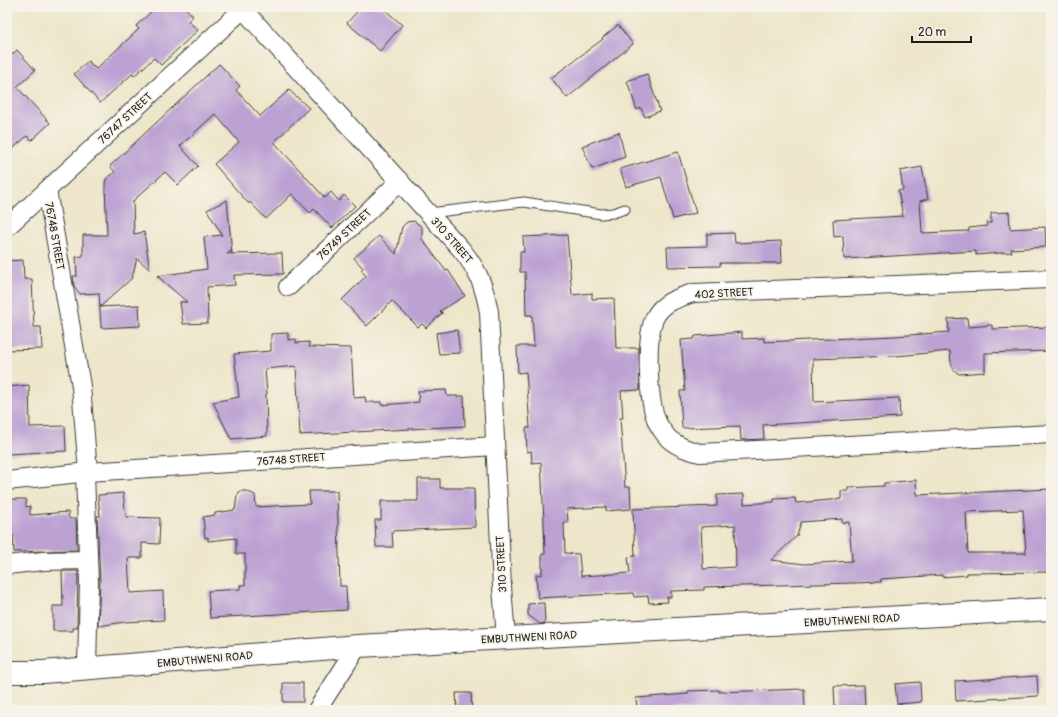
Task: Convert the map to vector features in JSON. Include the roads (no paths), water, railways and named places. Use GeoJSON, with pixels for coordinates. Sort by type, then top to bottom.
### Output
{"type":"FeatureCollection","features":[{"type":"Feature","properties":{"kind":"street","name":"310 STREET"},"geometry":{"type":"LineString","coordinates":[[242,8],[429,213],[474,266],[485,288],[489,312],[506,638]]}},
{"type":"Feature","properties":{"kind":"street","name":"76747 STREET"},"geometry":{"type":"LineString","coordinates":[[7,227],[242,8]]}},
{"type":"Feature","properties":{"kind":"street","name":"76749 STREET"},"geometry":{"type":"LineString","coordinates":[[288,287],[400,181]]}},
{"type":"Feature","properties":{"kind":"street","name":"76748 STREET"},"geometry":{"type":"LineString","coordinates":[[47,190],[81,386],[86,472]]}},
{"type":"Feature","properties":{"kind":"street","name":"402 STREET"},"geometry":{"type":"LineString","coordinates":[[1051,280],[693,293],[669,301],[655,317],[650,337],[649,370],[656,420],[669,439],[682,448],[700,453],[1051,434]]}},
{"type":"Feature","properties":{"kind":"street","name":"76748 STREET"},"geometry":{"type":"LineString","coordinates":[[7,482],[86,472],[495,446]]}},
{"type":"Feature","properties":{"kind":"street"},"geometry":{"type":"LineString","coordinates":[[86,472],[89,653],[87,668]]}},
{"type":"Feature","properties":{"kind":"street"},"geometry":{"type":"LineString","coordinates":[[7,565],[43,561],[88,560]]}},
{"type":"Feature","properties":{"kind":"street","name":"EMBUTHWENI ROAD"},"geometry":{"type":"LineString","coordinates":[[7,672],[43,672],[358,646],[1051,609]]}},
{"type":"Feature","properties":{"kind":"street"},"geometry":{"type":"LineString","coordinates":[[317,710],[358,646]]}},
{"type":"Feature","properties":{"kind":"lane"},"geometry":{"type":"LineString","coordinates":[[429,213],[524,202],[601,214],[613,213],[625,209]]}}]}
